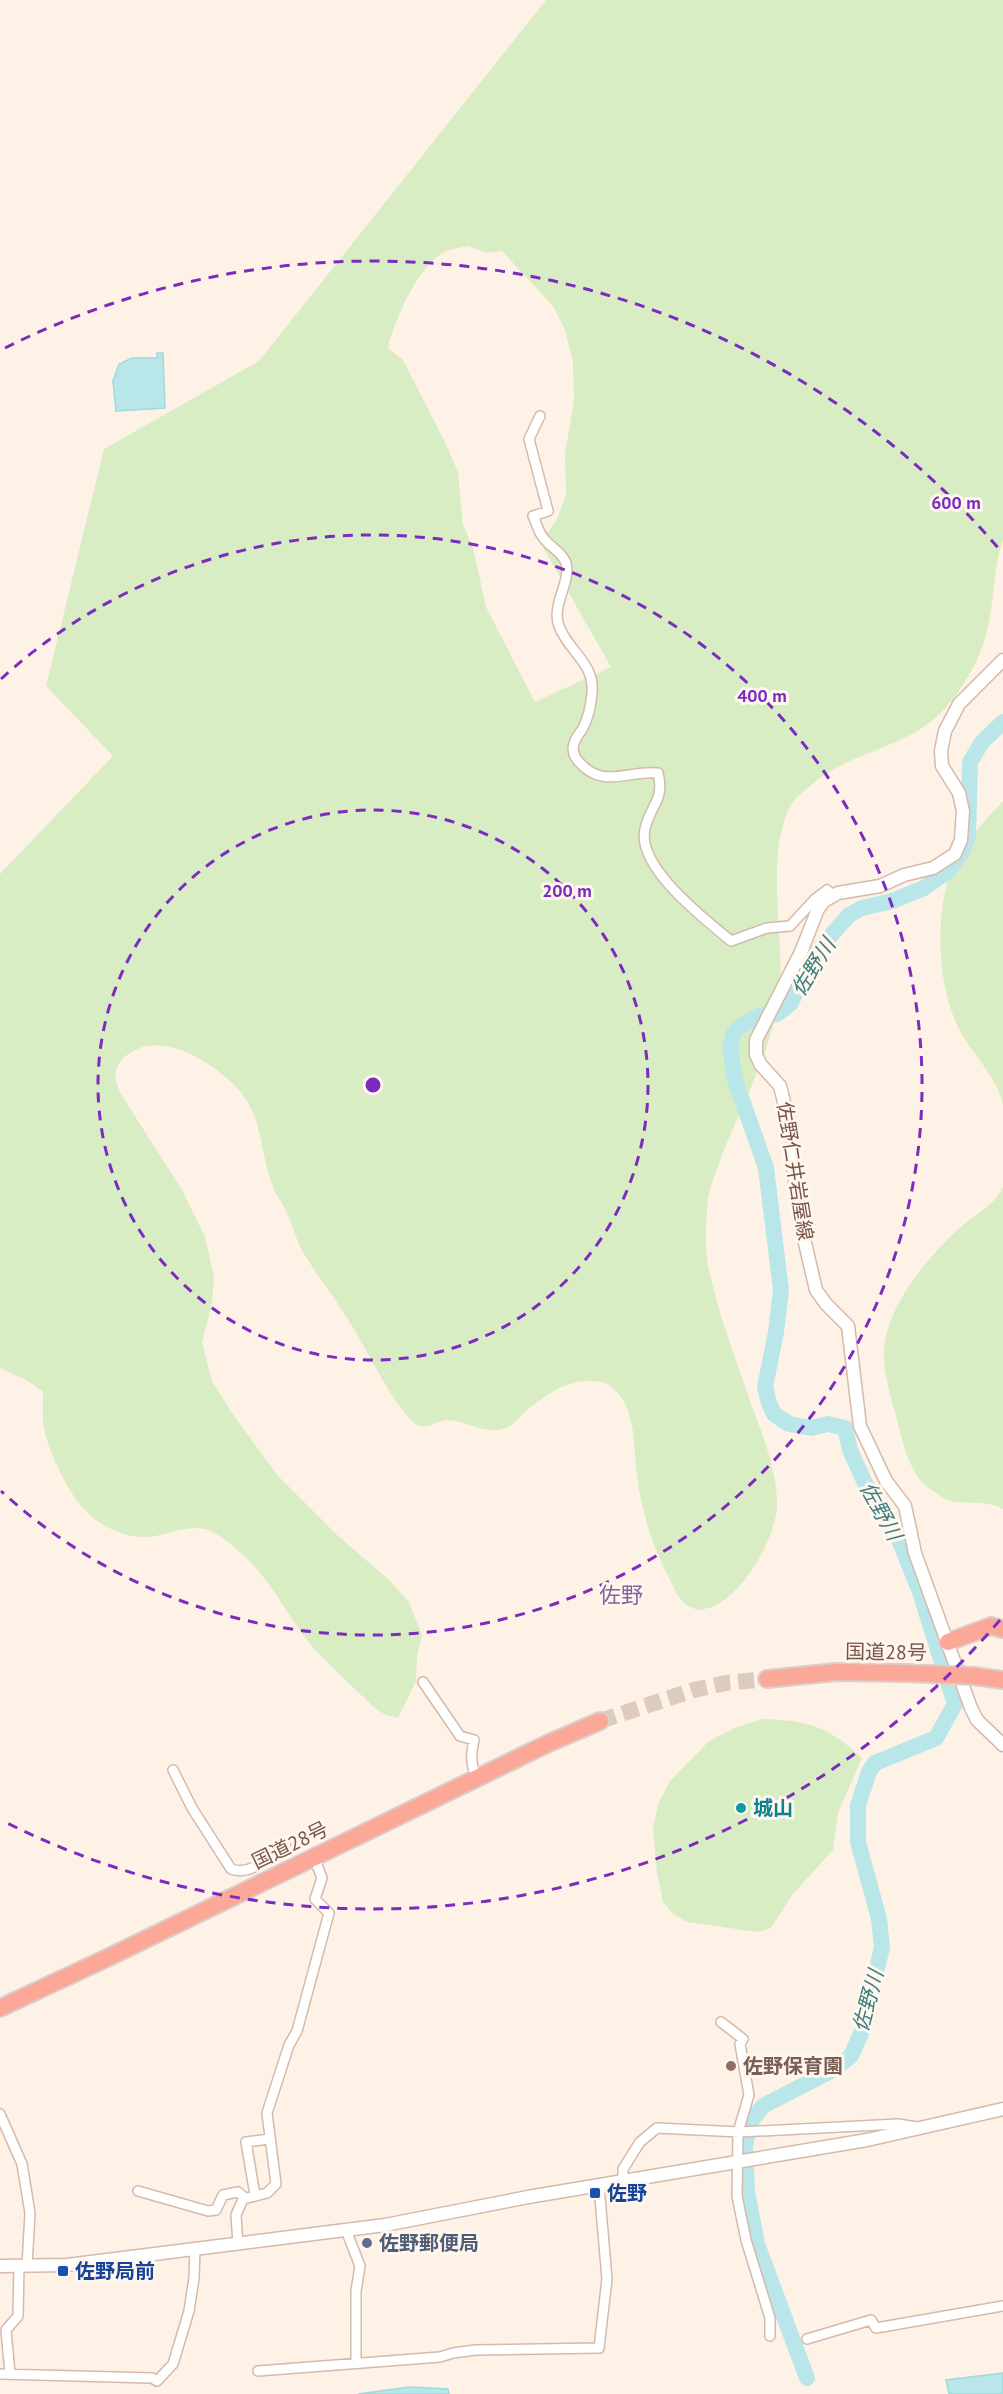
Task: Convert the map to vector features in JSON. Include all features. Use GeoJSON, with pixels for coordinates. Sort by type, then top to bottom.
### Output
{"type":"FeatureCollection","features":[{"type":"Feature","properties":{"kind":"highway"},"geometry":{"type":"LineString","coordinates":[[948,1642],[991,1626],[1003,1629]]}},
{"type":"Feature","properties":{"kind":"highway","name":"国道28号"},"geometry":{"type":"LineString","coordinates":[[767,1679],[836,1672],[974,1676],[1003,1680]]}},
{"type":"Feature","properties":{"kind":"highway","name":"国道28号"},"geometry":{"type":"LineString","coordinates":[[0,2008],[600,1721]]}},
{"type":"Feature","properties":{"kind":"main road"},"geometry":{"type":"LineString","coordinates":[[833,895],[880,886],[904,875],[933,868],[955,854],[962,840],[963,811],[959,793],[942,766],[941,751],[945,731],[959,704],[1003,660]]}},
{"type":"Feature","properties":{"kind":"main road","name":"佐野仁井岩屋線"},"geometry":{"type":"LineString","coordinates":[[833,895],[818,909],[801,952],[756,1040],[756,1055],[762,1068],[780,1086],[793,1138],[794,1175],[802,1230],[816,1290],[826,1304],[848,1326],[860,1426],[886,1481],[905,1506],[915,1553],[977,1720],[1003,1745]]}},
{"type":"Feature","properties":{"kind":"main road"},"geometry":{"type":"LineString","coordinates":[[0,2266],[67,2265],[385,2225],[528,2197],[923,2128],[1003,2109]]}},
{"type":"Feature","properties":{"kind":"street"},"geometry":{"type":"LineString","coordinates":[[540,416],[529,440],[548,511],[532,516],[535,527],[562,556],[566,564],[558,625],[586,666],[592,679],[589,710],[584,726],[573,745],[573,753],[579,762],[598,777],[614,778],[645,772],[658,773],[662,787],[644,834],[653,864],[665,882],[731,941],[767,928],[790,926],[815,899],[827,890],[833,895]]}},
{"type":"Feature","properties":{"kind":"street"},"geometry":{"type":"LineString","coordinates":[[423,1682],[460,1736],[474,1740],[471,1757],[472,1768],[477,1778]]}},
{"type":"Feature","properties":{"kind":"street"},"geometry":{"type":"LineString","coordinates":[[173,1770],[192,1808],[231,1869],[239,1872],[251,1870],[286,1843]]}},
{"type":"Feature","properties":{"kind":"street"},"geometry":{"type":"LineString","coordinates":[[238,2244],[236,2215],[250,2197],[272,2191],[276,2184],[267,2113],[289,2045],[297,2031],[329,1913],[315,1899],[322,1878],[314,1857]]}},
{"type":"Feature","properties":{"kind":"street"},"geometry":{"type":"LineString","coordinates":[[721,2022],[743,2039],[740,2044],[748,2095],[739,2132],[737,2189],[746,2240],[770,2318],[771,2336]]}},
{"type":"Feature","properties":{"kind":"street"},"geometry":{"type":"LineString","coordinates":[[0,2114],[22,2164],[30,2213],[18,2316],[6,2330],[5,2374],[152,2378],[157,2381],[173,2364],[189,2311],[195,2249]]}},
{"type":"Feature","properties":{"kind":"street"},"geometry":{"type":"LineString","coordinates":[[623,2182],[623,2169],[640,2142],[657,2128],[739,2132],[898,2124],[923,2128]]}},
{"type":"Feature","properties":{"kind":"street"},"geometry":{"type":"LineString","coordinates":[[250,2197],[246,2142],[269,2139]]}},
{"type":"Feature","properties":{"kind":"street"},"geometry":{"type":"LineString","coordinates":[[258,2371],[440,2357],[476,2350],[599,2348],[607,2279],[599,2186]]}},
{"type":"Feature","properties":{"kind":"street"},"geometry":{"type":"LineString","coordinates":[[138,2191],[208,2211],[216,2210],[223,2195],[238,2192],[250,2197]]}},
{"type":"Feature","properties":{"kind":"street"},"geometry":{"type":"LineString","coordinates":[[346,2230],[360,2266],[356,2291],[356,2363]]}},
{"type":"Feature","properties":{"kind":"street"},"geometry":{"type":"LineString","coordinates":[[807,2339],[871,2320],[876,2328],[1003,2306]]}},
{"type":"Feature","properties":{"kind":"green space"},"geometry":{"type":"Polygon","coordinates":[[[546,0],[1003,0],[1003,539],[997,564],[988,629],[968,676],[953,699],[932,720],[916,732],[843,764],[826,774],[792,803],[784,823],[777,868],[781,964],[777,1008],[766,1050],[724,1150],[709,1194],[706,1247],[710,1276],[725,1328],[767,1447],[776,1488],[776,1515],[772,1530],[758,1561],[738,1588],[716,1605],[698,1610],[678,1596],[659,1557],[645,1517],[637,1476],[633,1430],[627,1408],[609,1385],[581,1381],[565,1386],[541,1399],[511,1425],[500,1430],[485,1429],[449,1420],[425,1427],[416,1424],[408,1417],[391,1393],[346,1317],[301,1249],[288,1216],[273,1188],[259,1130],[242,1094],[208,1064],[195,1056],[167,1046],[153,1045],[140,1048],[122,1059],[117,1068],[116,1081],[119,1091],[182,1190],[205,1237],[214,1277],[212,1303],[202,1343],[212,1381],[232,1413],[278,1476],[337,1535],[388,1579],[409,1602],[422,1635],[417,1656],[416,1681],[398,1718],[376,1709],[325,1660],[307,1640],[251,1562],[221,1537],[201,1528],[178,1530],[149,1537],[130,1536],[103,1525],[88,1513],[69,1489],[50,1449],[43,1424],[43,1392],[28,1381],[0,1368],[0,874],[113,756],[46,686],[104,449],[259,361],[546,0]],[[468,246],[447,251],[432,261],[408,296],[388,348],[403,360],[458,472],[463,525],[473,548],[486,607],[535,702],[611,667],[541,544],[558,517],[566,494],[565,454],[574,400],[573,363],[565,330],[553,306],[502,251],[486,253],[468,246]]]}},
{"type":"Feature","properties":{"kind":"green space"},"geometry":{"type":"Polygon","coordinates":[[[1003,801],[1003,1105],[996,1085],[965,1040],[952,1012],[946,990],[940,940],[946,890],[952,869],[971,837],[1003,801]]]}},
{"type":"Feature","properties":{"kind":"green space"},"geometry":{"type":"Polygon","coordinates":[[[1003,1187],[1003,1509],[985,1503],[960,1503],[945,1499],[923,1483],[917,1475],[904,1446],[887,1382],[884,1349],[894,1314],[913,1280],[938,1249],[964,1224],[991,1203],[1003,1187]]]}},
{"type":"Feature","properties":{"kind":"green space"},"geometry":{"type":"Polygon","coordinates":[[[762,1719],[792,1721],[816,1727],[850,1747],[862,1758],[838,1813],[833,1850],[792,1895],[771,1928],[758,1932],[687,1922],[672,1913],[663,1902],[657,1873],[653,1829],[658,1804],[670,1781],[709,1741],[737,1727],[762,1719]]]}},
{"type":"Feature","properties":{"kind":"water"},"geometry":{"type":"Polygon","coordinates":[[[157,353],[163,353],[165,408],[116,411],[113,381],[119,364],[132,358],[157,358],[157,353]]]}},
{"type":"Feature","properties":{"kind":"water"},"geometry":{"type":"Polygon","coordinates":[[[1003,2373],[1003,2394],[949,2394],[946,2380],[1003,2373]]]}},
{"type":"Feature","properties":{"kind":"water"},"geometry":{"type":"Polygon","coordinates":[[[410,2387],[448,2389],[449,2394],[358,2394],[410,2387]]]}},
{"type":"Feature","properties":{"kind":"waterway","name":"佐野川"},"geometry":{"type":"LineString","coordinates":[[807,2378],[757,2244],[747,2191],[745,2147],[749,2124],[763,2106],[833,2070],[851,2056],[863,2029],[882,1947],[879,1919],[858,1842],[858,1805],[869,1772],[875,1763],[936,1738],[955,1704],[920,1592],[896,1532],[865,1483],[850,1450],[845,1428],[828,1424],[811,1428],[789,1424],[774,1414],[769,1403],[765,1387],[776,1332],[781,1290],[766,1168],[735,1080],[730,1047],[733,1035],[738,1028],[759,1016],[777,1014],[790,1004],[819,949],[849,915],[862,908],[892,901],[924,888],[948,871],[962,852],[968,836],[970,762],[982,742],[1003,722]]}},
{"type":"Feature","properties":{"kind":"tunnel"},"geometry":{"type":"LineString","coordinates":[[600,1721],[694,1690],[726,1683],[767,1679]]}},
{"type":"Feature","properties":{"kind":"place","name":"城山"},"geometry":{"type":"Point","coordinates":[741,1808]}},
{"type":"Feature","properties":{"kind":"place","name":"佐野保育園"},"geometry":{"type":"Point","coordinates":[731,2066]}},
{"type":"Feature","properties":{"kind":"place","name":"佐野"},"geometry":{"type":"Point","coordinates":[595,2193]}},
{"type":"Feature","properties":{"kind":"place","name":"佐野郵便局"},"geometry":{"type":"Point","coordinates":[367,2243]}},
{"type":"Feature","properties":{"kind":"place","name":"佐野局前"},"geometry":{"type":"Point","coordinates":[63,2271]}},
{"type":"Feature","properties":{"kind":"district","name":"佐野"},"geometry":{"type":"Point","coordinates":[621,1595]}}]}
